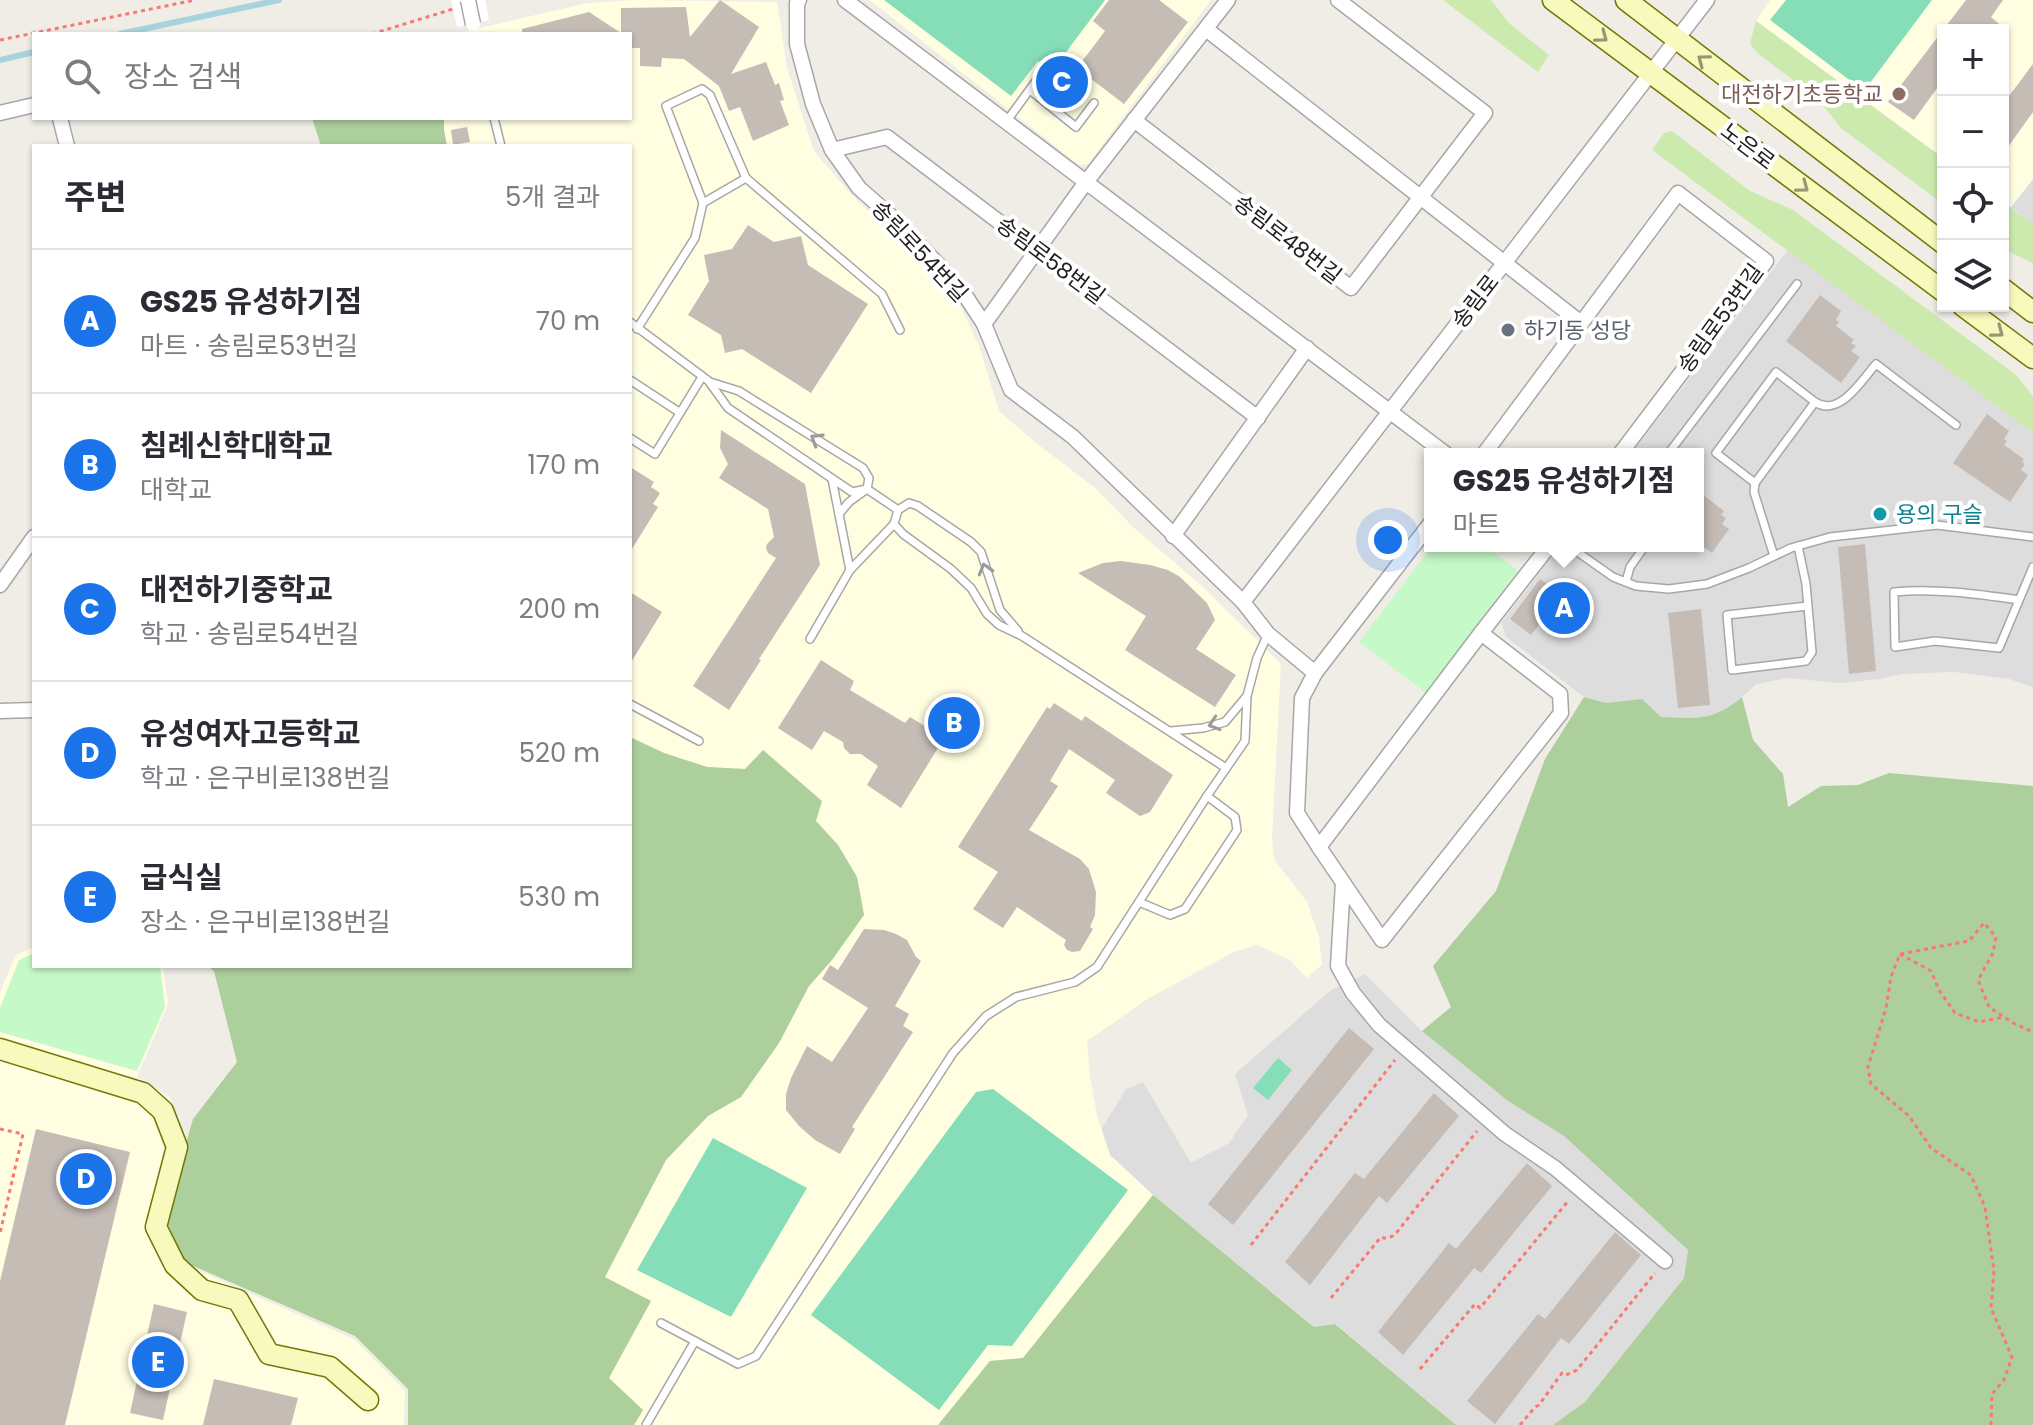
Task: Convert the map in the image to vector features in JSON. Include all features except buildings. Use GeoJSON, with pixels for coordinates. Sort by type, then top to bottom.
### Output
{"type":"FeatureCollection","features":[{"type":"Feature","properties":{"kind":"street","name":"송림로54번길"},"geometry":{"type":"LineString","coordinates":[[799,0],[797,44],[813,104],[832,150],[859,188],[959,286],[984,324],[1011,390],[1073,437],[1243,602]]}},
{"type":"Feature","properties":{"kind":"street"},"geometry":{"type":"LineString","coordinates":[[845,0],[1438,448]]}},
{"type":"Feature","properties":{"kind":"street"},"geometry":{"type":"LineString","coordinates":[[984,324],[1086,182],[1228,0]]}},
{"type":"Feature","properties":{"kind":"street","name":"송림로48번길"},"geometry":{"type":"LineString","coordinates":[[1134,120],[1351,288],[1485,113],[1338,0]]}},
{"type":"Feature","properties":{"kind":"street","name":"노은로"},"geometry":{"type":"LineString","coordinates":[[1553,0],[1937,287]]}},
{"type":"Feature","properties":{"kind":"street","name":"노은로"},"geometry":{"type":"LineString","coordinates":[[1626,0],[1939,240]]}},
{"type":"Feature","properties":{"kind":"street","name":"송림로"},"geometry":{"type":"LineString","coordinates":[[1243,602],[1707,0]]}},
{"type":"Feature","properties":{"kind":"street"},"geometry":{"type":"LineString","coordinates":[[465,3],[474,29]]}},
{"type":"Feature","properties":{"kind":"street"},"geometry":{"type":"LineString","coordinates":[[1206,29],[1581,323]]}},
{"type":"Feature","properties":{"kind":"street"},"geometry":{"type":"LineString","coordinates":[[0,113],[32,105]]}},
{"type":"Feature","properties":{"kind":"street"},"geometry":{"type":"LineString","coordinates":[[60,120],[66,144]]}},
{"type":"Feature","properties":{"kind":"street","name":"송림로58번길"},"geometry":{"type":"LineString","coordinates":[[832,150],[887,137],[1258,418]]}},
{"type":"Feature","properties":{"kind":"street","name":"송림로53번길"},"geometry":{"type":"LineString","coordinates":[[1488,448],[1678,193],[1766,261],[1625,448]]}},
{"type":"Feature","properties":{"kind":"street"},"geometry":{"type":"LineString","coordinates":[[2009,294],[2033,312]]}},
{"type":"Feature","properties":{"kind":"street"},"geometry":{"type":"LineString","coordinates":[[1971,312],[2033,358]]}},
{"type":"Feature","properties":{"kind":"street"},"geometry":{"type":"LineString","coordinates":[[1173,536],[1307,348]]}},
{"type":"Feature","properties":{"kind":"street"},"geometry":{"type":"LineString","coordinates":[[1424,532],[1315,673],[1302,698],[1297,813],[1382,940],[1561,713],[1560,694],[1481,633]]}},
{"type":"Feature","properties":{"kind":"street"},"geometry":{"type":"LineString","coordinates":[[0,585],[32,540]]}},
{"type":"Feature","properties":{"kind":"street"},"geometry":{"type":"LineString","coordinates":[[1319,847],[1544,552]]}},
{"type":"Feature","properties":{"kind":"street"},"geometry":{"type":"LineString","coordinates":[[1243,602],[1268,634],[1315,673]]}},
{"type":"Feature","properties":{"kind":"street"},"geometry":{"type":"LineString","coordinates":[[0,711],[32,710]]}},
{"type":"Feature","properties":{"kind":"street"},"geometry":{"type":"LineString","coordinates":[[1343,883],[1338,966],[1346,982],[1379,1025],[1505,1134],[1579,1187],[1665,1261]]}},
{"type":"Feature","properties":{"kind":"street"},"geometry":{"type":"LineString","coordinates":[[0,1049],[143,1093],[163,1111],[177,1147],[156,1227],[175,1265],[202,1290],[238,1300],[269,1354],[330,1367],[368,1400]]}},
{"type":"Feature","properties":{"kind":"lane"},"geometry":{"type":"LineString","coordinates":[[1006,122],[1044,70]]}},
{"type":"Feature","properties":{"kind":"lane"},"geometry":{"type":"LineString","coordinates":[[637,329],[695,238],[703,203],[666,106],[702,89],[710,95],[746,178],[882,294],[900,330]]}},
{"type":"Feature","properties":{"kind":"lane"},"geometry":{"type":"LineString","coordinates":[[1030,90],[1076,127],[1094,103]]}},
{"type":"Feature","properties":{"kind":"lane"},"geometry":{"type":"LineString","coordinates":[[494,120],[500,144]]}},
{"type":"Feature","properties":{"kind":"lane"},"geometry":{"type":"LineString","coordinates":[[703,203],[746,178]]}},
{"type":"Feature","properties":{"kind":"lane"},"geometry":{"type":"LineString","coordinates":[[1673,448],[1797,284]]}},
{"type":"Feature","properties":{"kind":"lane"},"geometry":{"type":"LineString","coordinates":[[632,324],[706,380],[728,408],[852,492],[867,489],[898,510]]}},
{"type":"Feature","properties":{"kind":"lane"},"geometry":{"type":"LineString","coordinates":[[1755,483],[1716,453],[1776,372],[1820,406],[1835,405],[1848,396],[1876,364],[1956,425]]}},
{"type":"Feature","properties":{"kind":"lane"},"geometry":{"type":"LineString","coordinates":[[632,439],[655,454],[679,412],[706,380]]}},
{"type":"Feature","properties":{"kind":"lane"},"geometry":{"type":"LineString","coordinates":[[706,380],[739,391],[863,468],[869,478],[867,489],[839,514]]}},
{"type":"Feature","properties":{"kind":"lane"},"geometry":{"type":"LineString","coordinates":[[632,381],[679,412]]}},
{"type":"Feature","properties":{"kind":"lane"},"geometry":{"type":"LineString","coordinates":[[1774,556],[1754,492],[1755,483],[1815,402]]}},
{"type":"Feature","properties":{"kind":"lane"},"geometry":{"type":"LineString","coordinates":[[832,479],[850,570]]}},
{"type":"Feature","properties":{"kind":"lane"},"geometry":{"type":"LineString","coordinates":[[810,639],[850,570],[894,524],[898,510],[909,503],[971,542],[981,552],[1000,610],[1022,636]]}},
{"type":"Feature","properties":{"kind":"lane"},"geometry":{"type":"LineString","coordinates":[[894,524],[971,588],[987,614],[999,625],[1022,636],[1226,768]]}},
{"type":"Feature","properties":{"kind":"lane"},"geometry":{"type":"LineString","coordinates":[[1578,552],[1613,577],[1636,586],[1669,589],[1707,584],[1798,546],[1830,537],[1937,525],[2033,537]]}},
{"type":"Feature","properties":{"kind":"lane"},"geometry":{"type":"LineString","coordinates":[[1798,546],[1806,584],[1808,606],[1812,652],[1806,661],[1732,670],[1727,615],[1808,606]]}},
{"type":"Feature","properties":{"kind":"lane"},"geometry":{"type":"LineString","coordinates":[[1626,582],[1630,567],[1641,552]]}},
{"type":"Feature","properties":{"kind":"lane"},"geometry":{"type":"LineString","coordinates":[[2019,600],[1918,590],[1894,592],[1895,647],[1935,641],[1999,648],[2033,567]]}},
{"type":"Feature","properties":{"kind":"lane"},"geometry":{"type":"LineString","coordinates":[[661,1323],[738,1364],[756,1356],[953,1053],[986,1016],[1016,997],[1075,982],[1097,967],[1245,741],[1247,696],[1257,658],[1268,634]]}},
{"type":"Feature","properties":{"kind":"lane"},"geometry":{"type":"LineString","coordinates":[[1169,731],[1203,728],[1225,722],[1247,696]]}},
{"type":"Feature","properties":{"kind":"lane"},"geometry":{"type":"LineString","coordinates":[[632,705],[699,741]]}},
{"type":"Feature","properties":{"kind":"lane"},"geometry":{"type":"LineString","coordinates":[[1139,902],[1170,915],[1185,909],[1237,830],[1235,817],[1207,796]]}},
{"type":"Feature","properties":{"kind":"lane"},"geometry":{"type":"LineString","coordinates":[[646,1425],[695,1341]]}},
{"type":"Feature","properties":{"kind":"path"},"geometry":{"type":"LineString","coordinates":[[39,32],[195,0]]}},
{"type":"Feature","properties":{"kind":"path"},"geometry":{"type":"LineString","coordinates":[[378,32],[465,3]]}},
{"type":"Feature","properties":{"kind":"path"},"geometry":{"type":"LineString","coordinates":[[0,40],[32,33]]}},
{"type":"Feature","properties":{"kind":"path"},"geometry":{"type":"LineString","coordinates":[[1900,954],[1969,941],[1984,923],[1996,937],[1993,953],[1978,980],[1989,1007],[2033,1032]]}},
{"type":"Feature","properties":{"kind":"path"},"geometry":{"type":"LineString","coordinates":[[1900,954],[1931,971],[1939,990],[1955,1013],[1979,1022],[2004,1017]]}},
{"type":"Feature","properties":{"kind":"path"},"geometry":{"type":"LineString","coordinates":[[1900,954],[1868,1067],[1871,1084],[1909,1116],[1931,1148],[1971,1175],[1985,1207],[1994,1271],[1991,1308],[2012,1357],[2004,1380],[1992,1394],[1991,1425]]}},
{"type":"Feature","properties":{"kind":"path"},"geometry":{"type":"LineString","coordinates":[[1251,1245],[1405,1047]]}},
{"type":"Feature","properties":{"kind":"path"},"geometry":{"type":"LineString","coordinates":[[1331,1298],[1381,1237],[1385,1239],[1397,1232],[1487,1119]]}},
{"type":"Feature","properties":{"kind":"path"},"geometry":{"type":"LineString","coordinates":[[0,1129],[23,1134],[0,1233]]}},
{"type":"Feature","properties":{"kind":"path"},"geometry":{"type":"LineString","coordinates":[[1420,1369],[1475,1304],[1480,1308],[1579,1187]]}},
{"type":"Feature","properties":{"kind":"path"},"geometry":{"type":"LineString","coordinates":[[1520,1425],[1562,1373],[1571,1374],[1577,1370],[1665,1261]]}},
{"type":"Feature","properties":{"kind":"shaded area"},"geometry":{"type":"Polygon","coordinates":[[[636,0],[777,2],[787,68],[814,151],[849,192],[959,303],[979,346],[999,411],[1094,487],[1281,664],[1272,839],[1274,859],[1307,902],[1319,937],[1322,965],[1307,978],[1290,960],[1257,945],[1234,952],[1149,998],[1087,1041],[1097,1115],[1110,1155],[1153,1195],[1023,1358],[990,1361],[938,1425],[634,1425],[643,1410],[608,1378],[651,1302],[604,1278],[666,1160],[708,1116],[741,1097],[779,1043],[809,986],[832,960],[864,914],[857,877],[838,845],[816,821],[764,750],[745,769],[707,767],[664,753],[632,738],[632,144],[447,144],[444,120],[632,120],[632,32],[462,32],[588,3],[636,0]]]}},
{"type":"Feature","properties":{"kind":"shaded area"},"geometry":{"type":"Polygon","coordinates":[[[870,0],[1211,0],[1088,164],[1079,165],[870,0]]]}},
{"type":"Feature","properties":{"kind":"shaded area","name":"대전하기초등학교"},"geometry":{"type":"Polygon","coordinates":[[[1770,0],[2033,0],[2033,179],[2009,206],[2009,24],[1937,24],[1937,154],[1756,21],[1770,0]]]}},
{"type":"Feature","properties":{"kind":"shaded area"},"geometry":{"type":"Polygon","coordinates":[[[2033,179],[2033,224],[2011,207],[2033,179]]]}},
{"type":"Feature","properties":{"kind":"shaded area"},"geometry":{"type":"Polygon","coordinates":[[[1788,250],[2033,433],[2033,687],[2009,679],[1954,672],[1902,674],[1841,683],[1787,678],[1757,684],[1717,715],[1701,718],[1661,717],[1641,700],[1606,703],[1584,697],[1505,636],[1502,622],[1555,552],[1704,552],[1704,448],[1636,448],[1788,250]]]}},
{"type":"Feature","properties":{"kind":"shaded area"},"geometry":{"type":"Polygon","coordinates":[[[32,948],[32,968],[163,968],[168,1004],[137,1077],[170,1097],[183,1138],[163,1219],[183,1264],[354,1339],[405,1391],[404,1425],[0,1425],[0,992],[16,955],[32,948]]]}},
{"type":"Feature","properties":{"kind":"shaded area"},"geometry":{"type":"Polygon","coordinates":[[[1365,974],[1422,1031],[1508,1101],[1564,1136],[1688,1250],[1684,1278],[1585,1402],[1553,1425],[1456,1425],[1336,1324],[1315,1327],[1153,1195],[1110,1155],[1101,1130],[1126,1089],[1143,1082],[1191,1163],[1229,1143],[1248,1115],[1235,1074],[1331,990],[1365,974]]]}},
{"type":"Feature","properties":{"kind":"green space"},"geometry":{"type":"Polygon","coordinates":[[[884,0],[1105,0],[1052,71],[1038,61],[1011,96],[884,0]]]}},
{"type":"Feature","properties":{"kind":"green space"},"geometry":{"type":"Polygon","coordinates":[[[1443,0],[1491,0],[1510,24],[1549,55],[1538,72],[1443,0]]]}},
{"type":"Feature","properties":{"kind":"green space"},"geometry":{"type":"Polygon","coordinates":[[[1786,0],[1932,0],[1864,91],[1770,20],[1786,0]]]}},
{"type":"Feature","properties":{"kind":"green space"},"geometry":{"type":"Polygon","coordinates":[[[1756,21],[1937,154],[1937,200],[1841,128],[1818,99],[1756,52],[1750,43],[1756,21]]]}},
{"type":"Feature","properties":{"kind":"green space"},"geometry":{"type":"Polygon","coordinates":[[[313,120],[444,120],[447,144],[320,144],[313,120]]]}},
{"type":"Feature","properties":{"kind":"green space"},"geometry":{"type":"Polygon","coordinates":[[[1672,131],[1750,191],[1793,210],[2015,374],[2033,396],[2033,433],[1652,150],[1664,133],[1672,131]]]}},
{"type":"Feature","properties":{"kind":"green space"},"geometry":{"type":"Polygon","coordinates":[[[2009,206],[2033,224],[2033,263],[2009,252],[2009,206]]]}},
{"type":"Feature","properties":{"kind":"green space"},"geometry":{"type":"Polygon","coordinates":[[[1427,552],[1494,552],[1518,571],[1426,693],[1359,642],[1427,552]]]}},
{"type":"Feature","properties":{"kind":"green space"},"geometry":{"type":"Polygon","coordinates":[[[1584,697],[1606,703],[1642,699],[1661,717],[1685,718],[1713,715],[1742,697],[1753,740],[1783,774],[1788,807],[1821,786],[1858,785],[1889,773],[2033,786],[2033,1425],[1553,1425],[1585,1402],[1684,1278],[1688,1250],[1564,1136],[1508,1101],[1422,1031],[1451,1007],[1433,966],[1496,891],[1545,759],[1584,697]]]}},
{"type":"Feature","properties":{"kind":"green space"},"geometry":{"type":"Polygon","coordinates":[[[632,738],[664,753],[707,767],[745,769],[763,750],[822,801],[816,821],[838,845],[857,877],[864,915],[809,986],[779,1043],[741,1097],[708,1116],[666,1160],[605,1277],[651,1301],[609,1378],[643,1410],[634,1425],[408,1425],[408,1389],[355,1336],[184,1262],[165,1217],[193,1119],[237,1062],[214,971],[210,968],[632,968],[632,738]]]}},
{"type":"Feature","properties":{"kind":"green space"},"geometry":{"type":"Polygon","coordinates":[[[32,954],[32,968],[160,968],[165,1007],[137,1071],[0,1032],[0,1008],[19,960],[32,954]]]}},
{"type":"Feature","properties":{"kind":"green space"},"geometry":{"type":"Polygon","coordinates":[[[1278,1058],[1292,1070],[1268,1100],[1253,1088],[1278,1058]]]}},
{"type":"Feature","properties":{"kind":"green space"},"geometry":{"type":"Polygon","coordinates":[[[993,1089],[1128,1190],[1012,1346],[988,1345],[939,1410],[811,1315],[976,1092],[993,1089]]]}},
{"type":"Feature","properties":{"kind":"green space"},"geometry":{"type":"Polygon","coordinates":[[[713,1138],[807,1188],[731,1317],[637,1270],[713,1138]]]}},
{"type":"Feature","properties":{"kind":"green space"},"geometry":{"type":"Polygon","coordinates":[[[1153,1195],[1314,1327],[1335,1324],[1456,1425],[938,1425],[990,1361],[1023,1358],[1153,1195]]]}},
{"type":"Feature","properties":{"kind":"pier"},"geometry":{"type":"Polygon","coordinates":[[[451,0],[485,0],[489,20],[457,27],[451,0]]]}},
{"type":"Feature","properties":{"kind":"waterway"},"geometry":{"type":"LineString","coordinates":[[129,32],[279,0]]}},
{"type":"Feature","properties":{"kind":"waterway"},"geometry":{"type":"LineString","coordinates":[[0,60],[32,52]]}},
{"type":"Feature","properties":{"kind":"place","name":"대전하기중학교"},"geometry":{"type":"Point","coordinates":[1062,82]}},
{"type":"Feature","properties":{"kind":"place","name":"대전하기초등학교"},"geometry":{"type":"Point","coordinates":[1899,94]}},
{"type":"Feature","properties":{"kind":"place","name":"하기동 성당"},"geometry":{"type":"Point","coordinates":[1508,330]}},
{"type":"Feature","properties":{"kind":"place","name":"용의 구슬"},"geometry":{"type":"Point","coordinates":[1880,514]}},
{"type":"Feature","properties":{"kind":"place","name":"GS25 유성하기점"},"geometry":{"type":"Point","coordinates":[1564,608]}},
{"type":"Feature","properties":{"kind":"place","name":"침례신학대학교"},"geometry":{"type":"Point","coordinates":[954,723]}},
{"type":"Feature","properties":{"kind":"place","name":"유성여자고등학교"},"geometry":{"type":"Point","coordinates":[86,1179]}},
{"type":"Feature","properties":{"kind":"place","name":"급식실"},"geometry":{"type":"Point","coordinates":[158,1362]}}]}
